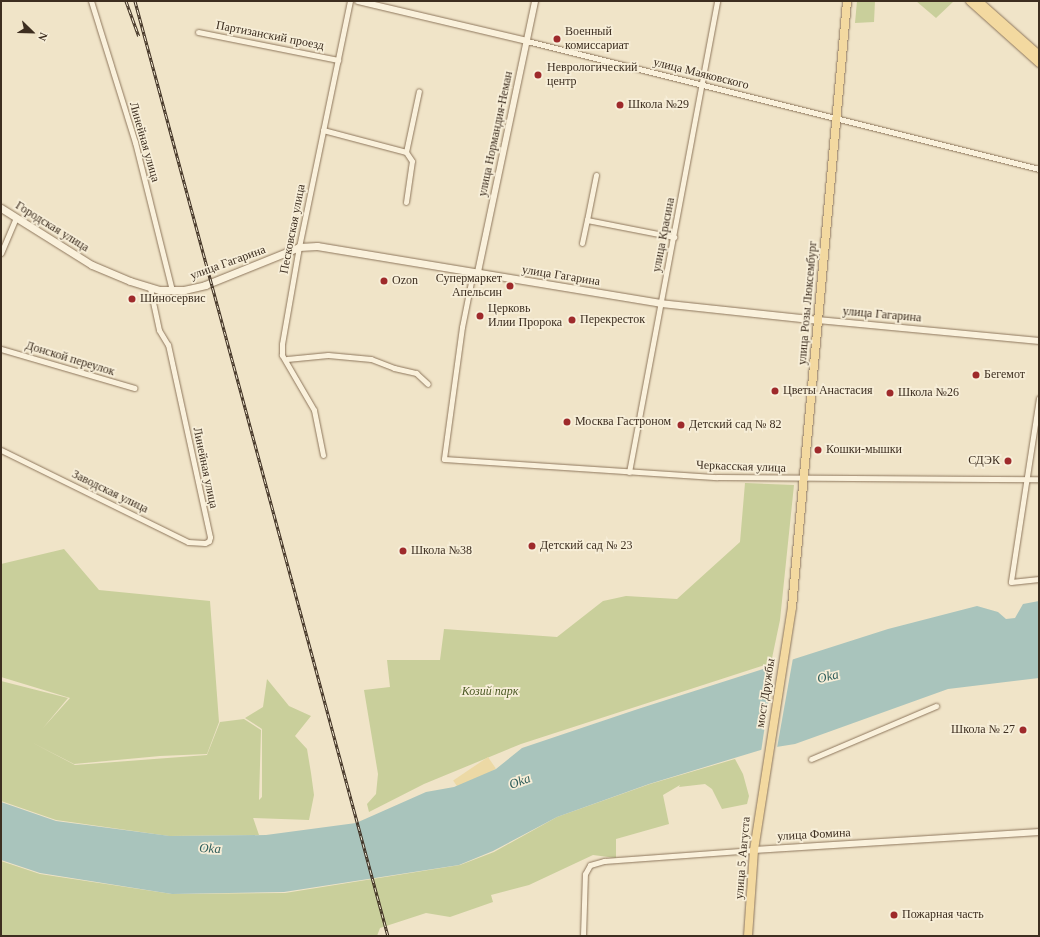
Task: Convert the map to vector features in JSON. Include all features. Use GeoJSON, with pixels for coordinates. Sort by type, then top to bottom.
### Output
{"type":"FeatureCollection","features":[{"type":"Feature","properties":{"kind":"main road","name":"улица Розы Люксембург"},"geometry":{"type":"LineString","coordinates":[[792,607],[847,1]]}},
{"type":"Feature","properties":{"kind":"main road"},"geometry":{"type":"LineString","coordinates":[[970,1],[1039,63]]}},
{"type":"Feature","properties":{"kind":"main road"},"geometry":{"type":"LineString","coordinates":[[978,1],[1039,55]]}},
{"type":"Feature","properties":{"kind":"main road","name":"Городская улица"},"geometry":{"type":"LineString","coordinates":[[1,208],[92,265]]}},
{"type":"Feature","properties":{"kind":"main road","name":"улица Гагарина"},"geometry":{"type":"LineString","coordinates":[[92,265],[150,288],[172,290],[205,285],[299,247],[317,246],[660,303],[818,320]]}},
{"type":"Feature","properties":{"kind":"main road","name":"мост Дружбы"},"geometry":{"type":"LineString","coordinates":[[763,783],[792,607]]}},
{"type":"Feature","properties":{"kind":"main road","name":"улица 5 Августа"},"geometry":{"type":"LineString","coordinates":[[748,936],[754,850],[763,783]]}},
{"type":"Feature","properties":{"kind":"street","name":"Линейная улица"},"geometry":{"type":"LineString","coordinates":[[91,1],[135,142],[172,290]]}},
{"type":"Feature","properties":{"kind":"street","name":"Песковская улица"},"geometry":{"type":"LineString","coordinates":[[323,455],[314,410],[287,359],[282,355],[282,344],[299,247],[350,1]]}},
{"type":"Feature","properties":{"kind":"street","name":"улица Маяковского"},"geometry":{"type":"LineString","coordinates":[[358,1],[527,41],[702,86],[1039,169]]}},
{"type":"Feature","properties":{"kind":"street","name":"улица Нормандия-Неман"},"geometry":{"type":"LineString","coordinates":[[444,459],[462,327],[535,1]]}},
{"type":"Feature","properties":{"kind":"street","name":"улица Красина"},"geometry":{"type":"LineString","coordinates":[[629,472],[717,1]]}},
{"type":"Feature","properties":{"kind":"street","name":"Партизанский проезд"},"geometry":{"type":"LineString","coordinates":[[198,32],[338,60]]}},
{"type":"Feature","properties":{"kind":"street"},"geometry":{"type":"LineString","coordinates":[[406,152],[419,91]]}},
{"type":"Feature","properties":{"kind":"street"},"geometry":{"type":"LineString","coordinates":[[324,130],[406,152],[412,160],[406,202]]}},
{"type":"Feature","properties":{"kind":"street"},"geometry":{"type":"LineString","coordinates":[[582,243],[596,175]]}},
{"type":"Feature","properties":{"kind":"street"},"geometry":{"type":"LineString","coordinates":[[1,253],[16,217]]}},
{"type":"Feature","properties":{"kind":"street"},"geometry":{"type":"LineString","coordinates":[[587,220],[674,236]]}},
{"type":"Feature","properties":{"kind":"street","name":"Линейная улица"},"geometry":{"type":"LineString","coordinates":[[150,288],[159,330],[168,345],[210,537]]}},
{"type":"Feature","properties":{"kind":"street","name":"улица Гагарина"},"geometry":{"type":"LineString","coordinates":[[818,320],[1039,341]]}},
{"type":"Feature","properties":{"kind":"street","name":"Донской переулок"},"geometry":{"type":"LineString","coordinates":[[1,349],[134,388]]}},
{"type":"Feature","properties":{"kind":"street"},"geometry":{"type":"LineString","coordinates":[[287,359],[328,355],[371,359],[394,368],[416,373],[428,384]]}},
{"type":"Feature","properties":{"kind":"street"},"geometry":{"type":"LineString","coordinates":[[1039,398],[1011,582],[1039,579]]}},
{"type":"Feature","properties":{"kind":"street","name":"Заводская улица"},"geometry":{"type":"LineString","coordinates":[[1,450],[188,542],[205,543],[210,537]]}},
{"type":"Feature","properties":{"kind":"street","name":"Черкасская улица"},"geometry":{"type":"LineString","coordinates":[[444,459],[629,472],[804,478],[1039,479]]}},
{"type":"Feature","properties":{"kind":"street"},"geometry":{"type":"LineString","coordinates":[[811,759],[936,706]]}},
{"type":"Feature","properties":{"kind":"street","name":"улица Фомина"},"geometry":{"type":"LineString","coordinates":[[583,936],[585,874],[590,865],[604,861],[1039,832]]}},
{"type":"Feature","properties":{"kind":"green space"},"geometry":{"type":"Polygon","coordinates":[[[857,1],[875,1],[874,22],[855,23],[857,1]]]}},
{"type":"Feature","properties":{"kind":"green space"},"geometry":{"type":"Polygon","coordinates":[[[916,1],[954,1],[936,18],[916,1]]]}},
{"type":"Feature","properties":{"kind":"green space","name":"Козий парк"},"geometry":{"type":"Polygon","coordinates":[[[745,483],[794,485],[780,620],[771,663],[521,744],[424,784],[369,812],[367,804],[376,794],[378,774],[364,690],[390,687],[387,660],[440,660],[444,629],[557,637],[603,601],[626,596],[677,599],[740,542],[745,483]]]}},
{"type":"Feature","properties":{"kind":"green space"},"geometry":{"type":"Polygon","coordinates":[[[64,549],[99,590],[210,601],[219,722],[207,754],[160,756],[74,764],[31,742],[75,765],[207,755],[220,722],[244,719],[261,730],[259,800],[262,797],[262,729],[245,718],[263,707],[267,679],[289,706],[311,716],[295,736],[307,749],[311,773],[314,795],[309,820],[253,818],[259,835],[169,836],[56,820],[1,801],[1,681],[68,698],[43,728],[70,698],[1,677],[1,564],[64,549]]]}},
{"type":"Feature","properties":{"kind":"green space"},"geometry":{"type":"Polygon","coordinates":[[[735,759],[743,774],[749,796],[747,804],[722,809],[712,789],[705,784],[679,787],[680,785],[663,795],[669,824],[616,839],[616,858],[593,855],[529,885],[491,895],[493,902],[450,917],[426,913],[380,928],[377,936],[1,936],[1,861],[40,874],[172,894],[285,893],[460,865],[494,852],[557,817],[650,784],[735,759]]]}},
{"type":"Feature","properties":{"kind":"sand"},"geometry":{"type":"Polygon","coordinates":[[[488,757],[496,769],[461,792],[453,780],[488,757]]]}},
{"type":"Feature","properties":{"kind":"water","name":"Oka"},"geometry":{"type":"Polygon","coordinates":[[[1039,601],[1039,678],[948,689],[795,744],[764,749],[649,784],[557,817],[493,851],[459,865],[284,892],[172,894],[40,873],[1,860],[1,802],[56,821],[170,836],[266,835],[356,823],[426,792],[454,787],[496,769],[522,748],[638,709],[888,629],[977,606],[998,612],[1006,619],[1015,618],[1023,604],[1039,601]]]}},
{"type":"Feature","properties":{"kind":"pier"},"geometry":{"type":"Polygon","coordinates":[[[793,658],[777,748],[761,752],[774,664],[793,658]]]}},
{"type":"Feature","properties":{"kind":"railway"},"geometry":{"type":"LineString","coordinates":[[126,1],[139,36]]}},
{"type":"Feature","properties":{"kind":"railway"},"geometry":{"type":"LineString","coordinates":[[135,1],[388,936]]}},
{"type":"Feature","properties":{"kind":"place","name":"Военный комиссариат"},"geometry":{"type":"Point","coordinates":[557,39]}},
{"type":"Feature","properties":{"kind":"place","name":"Неврологический центр"},"geometry":{"type":"Point","coordinates":[538,75]}},
{"type":"Feature","properties":{"kind":"place","name":"Школа №29"},"geometry":{"type":"Point","coordinates":[620,105]}},
{"type":"Feature","properties":{"kind":"place","name":"Ozon"},"geometry":{"type":"Point","coordinates":[384,281]}},
{"type":"Feature","properties":{"kind":"place","name":"Супермаркет Апельсин"},"geometry":{"type":"Point","coordinates":[510,286]}},
{"type":"Feature","properties":{"kind":"place","name":"Шиносервис"},"geometry":{"type":"Point","coordinates":[132,299]}},
{"type":"Feature","properties":{"kind":"place","name":"Церковь Илии Пророка"},"geometry":{"type":"Point","coordinates":[480,316]}},
{"type":"Feature","properties":{"kind":"place","name":"Перекресток"},"geometry":{"type":"Point","coordinates":[572,320]}},
{"type":"Feature","properties":{"kind":"place","name":"Бегемот"},"geometry":{"type":"Point","coordinates":[976,375]}},
{"type":"Feature","properties":{"kind":"place","name":"Цветы Анастасия"},"geometry":{"type":"Point","coordinates":[775,391]}},
{"type":"Feature","properties":{"kind":"place","name":"Школа №26"},"geometry":{"type":"Point","coordinates":[890,393]}},
{"type":"Feature","properties":{"kind":"place","name":"Москва Гастроном"},"geometry":{"type":"Point","coordinates":[567,422]}},
{"type":"Feature","properties":{"kind":"place","name":"Детский сад № 82"},"geometry":{"type":"Point","coordinates":[681,425]}},
{"type":"Feature","properties":{"kind":"place","name":"Кошки-мышки"},"geometry":{"type":"Point","coordinates":[818,450]}},
{"type":"Feature","properties":{"kind":"place","name":"СДЭК"},"geometry":{"type":"Point","coordinates":[1008,461]}},
{"type":"Feature","properties":{"kind":"place","name":"Детский сад № 23"},"geometry":{"type":"Point","coordinates":[532,546]}},
{"type":"Feature","properties":{"kind":"place","name":"Школа №38"},"geometry":{"type":"Point","coordinates":[403,551]}},
{"type":"Feature","properties":{"kind":"place","name":"Школа № 27"},"geometry":{"type":"Point","coordinates":[1023,730]}},
{"type":"Feature","properties":{"kind":"place","name":"Пожарная часть"},"geometry":{"type":"Point","coordinates":[894,915]}}]}
